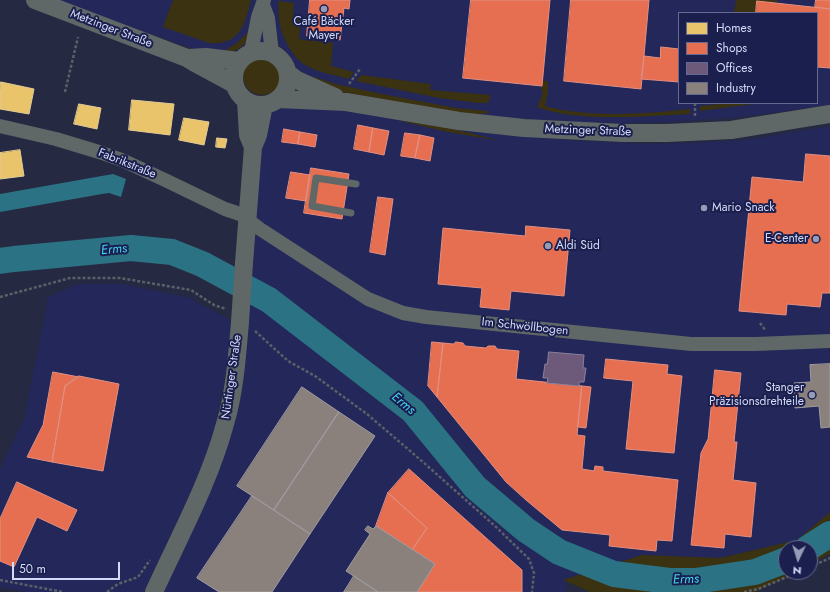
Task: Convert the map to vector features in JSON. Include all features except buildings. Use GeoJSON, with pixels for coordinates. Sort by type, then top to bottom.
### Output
{"type":"FeatureCollection","features":[{"type":"Feature","properties":{"kind":"street","name":"Metzinger Straße"},"geometry":{"type":"LineString","coordinates":[[35,0],[187,58],[234,84],[239,94],[246,101],[253,104],[271,102],[346,102],[484,124],[548,130],[623,133],[667,133],[731,130],[830,114]]}},
{"type":"Feature","properties":{"kind":"street"},"geometry":{"type":"LineString","coordinates":[[263,2],[268,18],[272,53]]}},
{"type":"Feature","properties":{"kind":"street"},"geometry":{"type":"LineString","coordinates":[[234,84],[234,72],[245,57],[263,2]]}},
{"type":"Feature","properties":{"kind":"street","name":"Metzinger Straße"},"geometry":{"type":"LineString","coordinates":[[187,58],[245,57],[262,51],[272,53],[280,59],[288,73],[297,80],[346,102]]}},
{"type":"Feature","properties":{"kind":"street"},"geometry":{"type":"LineString","coordinates":[[271,102],[286,89],[288,73]]}},
{"type":"Feature","properties":{"kind":"street","name":"Nürtinger Straße"},"geometry":{"type":"LineString","coordinates":[[154,592],[201,492],[221,439],[234,381],[240,321],[252,147],[248,135],[246,101]]}},
{"type":"Feature","properties":{"kind":"street","name":"Nürtinger Straße"},"geometry":{"type":"LineString","coordinates":[[252,147],[271,102]]}},
{"type":"Feature","properties":{"kind":"street","name":"Fabrikstraße"},"geometry":{"type":"LineString","coordinates":[[0,126],[56,139],[116,158],[247,218]]}},
{"type":"Feature","properties":{"kind":"street","name":"Im Schwöllbogen"},"geometry":{"type":"LineString","coordinates":[[247,218],[260,229],[368,299],[403,313],[426,317],[691,344],[756,344],[830,341]]}},
{"type":"Feature","properties":{"kind":"lane"},"geometry":{"type":"LineString","coordinates":[[351,213],[312,206],[316,178],[356,184]]}},
{"type":"Feature","properties":{"kind":"path"},"geometry":{"type":"LineString","coordinates":[[65,92],[78,37]]}},
{"type":"Feature","properties":{"kind":"path"},"geometry":{"type":"LineString","coordinates":[[349,84],[360,69]]}},
{"type":"Feature","properties":{"kind":"path"},"geometry":{"type":"LineString","coordinates":[[695,104],[695,118]]}},
{"type":"Feature","properties":{"kind":"path"},"geometry":{"type":"LineString","coordinates":[[0,297],[70,278],[120,278],[191,290],[240,321],[288,361],[315,376],[367,414],[423,462],[495,526],[529,559],[534,573],[532,592]]}},
{"type":"Feature","properties":{"kind":"path"},"geometry":{"type":"LineString","coordinates":[[107,592],[118,584],[138,577],[152,556]]}},
{"type":"Feature","properties":{"kind":"path"},"geometry":{"type":"LineString","coordinates":[[818,563],[830,558]]}},
{"type":"Feature","properties":{"kind":"path"},"geometry":{"type":"LineString","coordinates":[[0,580],[63,592]]}},
{"type":"Feature","properties":{"kind":"path"},"geometry":{"type":"LineString","coordinates":[[744,592],[758,589],[780,580]]}},
{"type":"Feature","properties":{"kind":"shaded area"},"geometry":{"type":"Polygon","coordinates":[[[55,0],[830,0],[830,105],[732,118],[601,124],[485,117],[315,84],[298,71],[295,64],[282,47],[269,42],[256,42],[233,52],[213,53],[185,46],[55,0]]]}},
{"type":"Feature","properties":{"kind":"shaded area"},"geometry":{"type":"Polygon","coordinates":[[[173,0],[251,0],[243,25],[235,37],[220,43],[209,43],[163,27],[173,0]]]}},
{"type":"Feature","properties":{"kind":"shaded area"},"geometry":{"type":"Polygon","coordinates":[[[736,0],[777,0],[777,3],[757,1],[756,12],[734,12],[736,0]]]}},
{"type":"Feature","properties":{"kind":"shaded area"},"geometry":{"type":"Polygon","coordinates":[[[278,1],[294,3],[293,15],[301,16],[299,39],[333,43],[331,66],[354,72],[349,79],[322,72],[307,66],[297,58],[288,46],[280,26],[278,1]]]}},
{"type":"Feature","properties":{"kind":"shaded area"},"geometry":{"type":"Polygon","coordinates":[[[247,33],[250,33],[246,42],[240,48],[233,51],[223,52],[238,42],[247,33]]]}},
{"type":"Feature","properties":{"kind":"shaded area"},"geometry":{"type":"Polygon","coordinates":[[[262,57],[272,60],[278,66],[281,76],[278,86],[272,92],[262,95],[252,92],[246,86],[243,76],[246,66],[252,60],[262,57]]]}},
{"type":"Feature","properties":{"kind":"shaded area"},"geometry":{"type":"Polygon","coordinates":[[[361,75],[431,84],[430,90],[491,95],[488,103],[439,98],[356,81],[361,75]]]}},
{"type":"Feature","properties":{"kind":"shaded area"},"geometry":{"type":"Polygon","coordinates":[[[314,77],[336,84],[382,94],[456,108],[487,111],[490,113],[466,115],[346,93],[313,83],[314,77]]]}},
{"type":"Feature","properties":{"kind":"shaded area"},"geometry":{"type":"Polygon","coordinates":[[[542,81],[548,81],[548,93],[545,106],[561,110],[598,114],[617,114],[690,109],[690,114],[633,117],[592,117],[554,112],[537,107],[543,93],[541,90],[542,81]]]}},
{"type":"Feature","properties":{"kind":"shaded area"},"geometry":{"type":"Polygon","coordinates":[[[720,104],[753,104],[700,111],[700,106],[720,104]]]}},
{"type":"Feature","properties":{"kind":"shaded area"},"geometry":{"type":"Polygon","coordinates":[[[315,105],[461,130],[582,141],[648,144],[747,140],[830,126],[830,515],[801,540],[778,540],[778,546],[723,559],[566,580],[566,592],[162,592],[218,458],[263,126],[267,117],[274,111],[283,107],[315,105]]]}},
{"type":"Feature","properties":{"kind":"shaded area"},"geometry":{"type":"Polygon","coordinates":[[[395,120],[450,128],[501,141],[448,132],[395,120]]]}},
{"type":"Feature","properties":{"kind":"shaded area"},"geometry":{"type":"Polygon","coordinates":[[[78,284],[121,284],[187,297],[231,320],[229,353],[224,382],[216,423],[206,455],[187,502],[144,592],[27,592],[0,587],[0,469],[24,419],[48,297],[78,284]]]}},
{"type":"Feature","properties":{"kind":"shaded area"},"geometry":{"type":"Polygon","coordinates":[[[830,512],[830,554],[818,560],[818,540],[797,540],[830,512]]]}},
{"type":"Feature","properties":{"kind":"shaded area"},"geometry":{"type":"Polygon","coordinates":[[[778,544],[779,580],[755,592],[590,592],[563,580],[642,555],[720,558],[778,544]]]}},
{"type":"Feature","properties":{"kind":"water"},"geometry":{"type":"Polygon","coordinates":[[[113,174],[126,179],[121,197],[109,193],[0,212],[0,194],[113,174]]]}},
{"type":"Feature","properties":{"kind":"waterway","name":"Erms"},"geometry":{"type":"LineString","coordinates":[[0,261],[131,248],[172,252],[202,264],[269,300],[413,411],[475,487],[526,530],[559,552],[614,574],[669,581],[695,581],[755,572],[778,563]]}},
{"type":"Feature","properties":{"kind":"waterway","name":"Erms"},"geometry":{"type":"LineString","coordinates":[[818,542],[830,534]]}},
{"type":"Feature","properties":{"kind":"place","name":"Café Bäcker Mayer"},"geometry":{"type":"Point","coordinates":[324,9]}},
{"type":"Feature","properties":{"kind":"place","name":"Mario Snack"},"geometry":{"type":"Point","coordinates":[704,208]}},
{"type":"Feature","properties":{"kind":"place","name":"E-Center"},"geometry":{"type":"Point","coordinates":[816,239]}},
{"type":"Feature","properties":{"kind":"place","name":"Aldi Süd"},"geometry":{"type":"Point","coordinates":[548,246]}},
{"type":"Feature","properties":{"kind":"place","name":"Stanger Präzisionsdrehteile"},"geometry":{"type":"Point","coordinates":[812,395]}}]}
